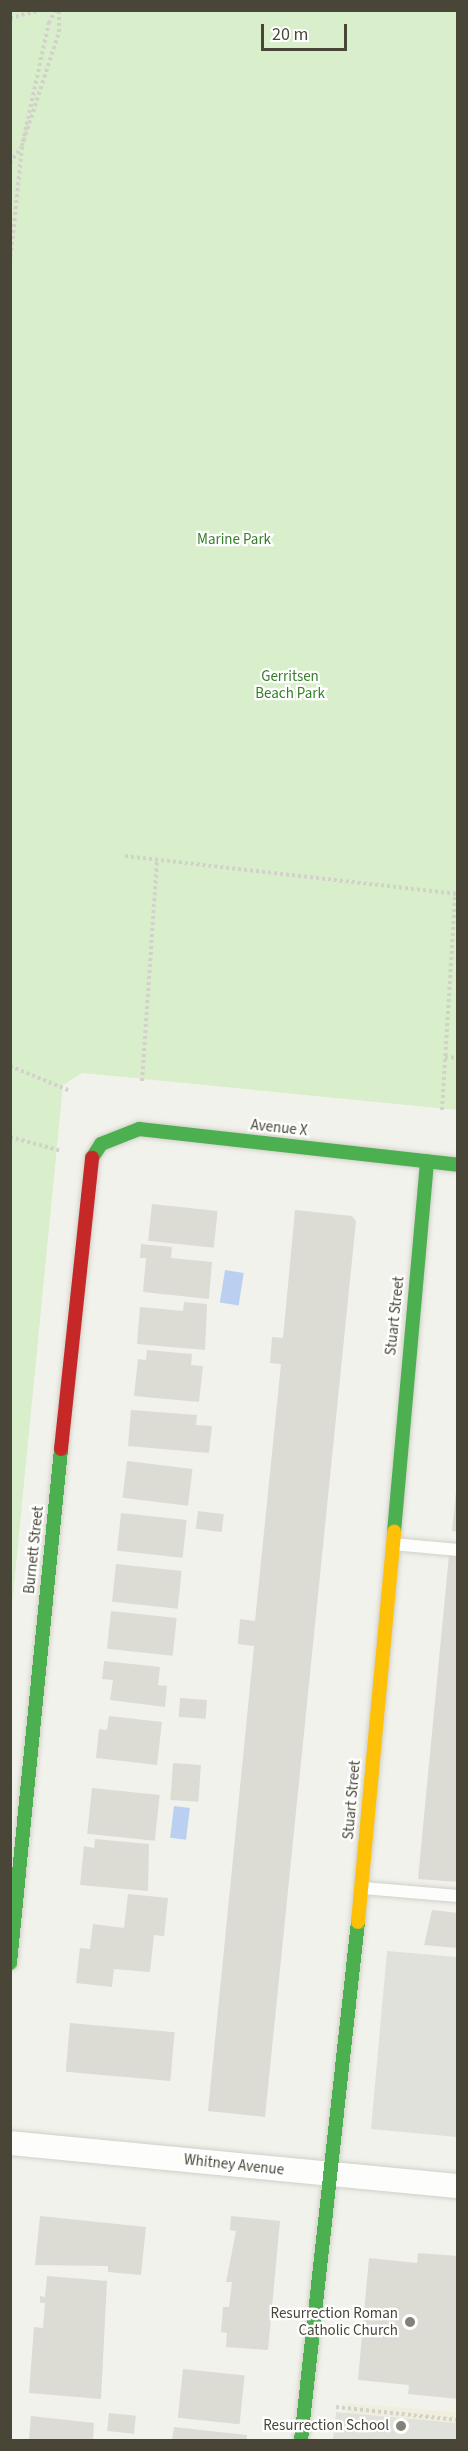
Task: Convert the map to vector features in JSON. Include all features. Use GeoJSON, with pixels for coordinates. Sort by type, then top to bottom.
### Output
{"type":"FeatureCollection","features":[{"type":"Feature","properties":{"kind":"street","name":"Avenue X"},"geometry":{"type":"LineString","coordinates":[[101,1144],[139,1129],[458,1165]]}},
{"type":"Feature","properties":{"kind":"street","name":"Burnett Street"},"geometry":{"type":"LineString","coordinates":[[10,1963],[89,1164],[101,1144]]}},
{"type":"Feature","properties":{"kind":"street","name":"Stuart Street"},"geometry":{"type":"LineString","coordinates":[[301,2440],[328,2173],[362,1887],[389,1544],[427,1161]]}},
{"type":"Feature","properties":{"kind":"street","name":"Whitney Avenue"},"geometry":{"type":"LineString","coordinates":[[10,2143],[458,2186]]}},
{"type":"Feature","properties":{"kind":"lane"},"geometry":{"type":"LineString","coordinates":[[389,1544],[458,1550]]}},
{"type":"Feature","properties":{"kind":"lane"},"geometry":{"type":"LineString","coordinates":[[362,1887],[458,1896]]}},
{"type":"Feature","properties":{"kind":"path"},"geometry":{"type":"LineString","coordinates":[[10,18],[42,10]]}},
{"type":"Feature","properties":{"kind":"path"},"geometry":{"type":"LineString","coordinates":[[10,263],[22,146],[49,22],[58,10]]}},
{"type":"Feature","properties":{"kind":"path"},"geometry":{"type":"LineString","coordinates":[[10,163],[22,146],[59,32],[58,10]]}},
{"type":"Feature","properties":{"kind":"path"},"geometry":{"type":"LineString","coordinates":[[125,856],[456,895],[442,1110]]}},
{"type":"Feature","properties":{"kind":"path"},"geometry":{"type":"LineString","coordinates":[[142,1081],[157,860]]}},
{"type":"Feature","properties":{"kind":"path"},"geometry":{"type":"LineString","coordinates":[[445,1057],[458,1058]]}},
{"type":"Feature","properties":{"kind":"path"},"geometry":{"type":"LineString","coordinates":[[10,1065],[68,1090]]}},
{"type":"Feature","properties":{"kind":"path"},"geometry":{"type":"LineString","coordinates":[[10,1137],[63,1151]]}},
{"type":"Feature","properties":{"kind":"path"},"geometry":{"type":"LineString","coordinates":[[336,2407],[458,2420]]}},
{"type":"Feature","properties":{"kind":"shaded area"},"geometry":{"type":"Polygon","coordinates":[[[387,1951],[457,1957],[457,2137],[371,2129],[387,1951]]]}},
{"type":"Feature","properties":{"kind":"shaded area","name":"Resurrection School"},"geometry":{"type":"Polygon","coordinates":[[[346,2403],[457,2412],[457,2440],[343,2440],[346,2403]]]}},
{"type":"Feature","properties":{"kind":"shaded area","name":"Resurrection School"},"geometry":{"type":"Polygon","coordinates":[[[336,2412],[457,2423],[457,2440],[333,2440],[336,2412]]]}},
{"type":"Feature","properties":{"kind":"green space","name":"Marine Park"},"geometry":{"type":"Polygon","coordinates":[[[11,10],[457,11],[458,1110],[82,1073],[63,1085],[11,1616],[11,10]]]}},
{"type":"Feature","properties":{"kind":"water"},"geometry":{"type":"Polygon","coordinates":[[[225,1270],[244,1273],[239,1306],[220,1303],[225,1270]]]}},
{"type":"Feature","properties":{"kind":"water"},"geometry":{"type":"Polygon","coordinates":[[[174,1806],[190,1808],[186,1840],[170,1838],[174,1806]]]}},
{"type":"Feature","properties":{"kind":"building"},"geometry":{"type":"Polygon","coordinates":[[[152,1204],[218,1211],[214,1248],[148,1241],[152,1204]]]}},
{"type":"Feature","properties":{"kind":"building"},"geometry":{"type":"Polygon","coordinates":[[[295,1210],[352,1216],[356,1221],[265,2117],[208,2111],[254,1646],[238,1644],[240,1619],[255,1621],[281,1364],[270,1363],[272,1337],[283,1338],[295,1210]]]}},
{"type":"Feature","properties":{"kind":"building"},"geometry":{"type":"Polygon","coordinates":[[[141,1244],[172,1247],[171,1258],[212,1262],[209,1299],[143,1292],[146,1258],[140,1258],[141,1244]]]}},
{"type":"Feature","properties":{"kind":"building"},"geometry":{"type":"Polygon","coordinates":[[[184,1302],[207,1304],[205,1350],[137,1344],[140,1307],[183,1311],[184,1302]]]}},
{"type":"Feature","properties":{"kind":"building"},"geometry":{"type":"Polygon","coordinates":[[[147,1350],[192,1354],[191,1365],[203,1366],[199,1402],[134,1396],[138,1359],[146,1360],[147,1350]]]}},
{"type":"Feature","properties":{"kind":"building"},"geometry":{"type":"Polygon","coordinates":[[[131,1410],[197,1415],[196,1425],[212,1426],[209,1453],[128,1446],[131,1410]]]}},
{"type":"Feature","properties":{"kind":"building"},"geometry":{"type":"Polygon","coordinates":[[[127,1461],[193,1469],[188,1506],[122,1498],[127,1461]]]}},
{"type":"Feature","properties":{"kind":"building"},"geometry":{"type":"Polygon","coordinates":[[[456,1492],[458,1492],[458,1532],[452,1531],[456,1492]]]}},
{"type":"Feature","properties":{"kind":"building"},"geometry":{"type":"Polygon","coordinates":[[[198,1511],[224,1514],[222,1532],[196,1529],[198,1511]]]}},
{"type":"Feature","properties":{"kind":"building"},"geometry":{"type":"Polygon","coordinates":[[[121,1513],[187,1520],[183,1558],[117,1551],[121,1513]]]}},
{"type":"Feature","properties":{"kind":"building"},"geometry":{"type":"Polygon","coordinates":[[[449,1555],[458,1556],[458,1882],[418,1879],[449,1555]]]}},
{"type":"Feature","properties":{"kind":"building"},"geometry":{"type":"Polygon","coordinates":[[[116,1564],[182,1571],[178,1609],[112,1602],[116,1564]]]}},
{"type":"Feature","properties":{"kind":"building"},"geometry":{"type":"Polygon","coordinates":[[[111,1611],[177,1618],[173,1656],[107,1649],[111,1611]]]}},
{"type":"Feature","properties":{"kind":"building"},"geometry":{"type":"Polygon","coordinates":[[[104,1661],[160,1667],[158,1685],[167,1686],[165,1707],[110,1700],[113,1680],[102,1679],[104,1661]]]}},
{"type":"Feature","properties":{"kind":"building"},"geometry":{"type":"Polygon","coordinates":[[[180,1698],[207,1700],[206,1719],[179,1717],[180,1698]]]}},
{"type":"Feature","properties":{"kind":"building"},"geometry":{"type":"Polygon","coordinates":[[[109,1716],[162,1722],[157,1765],[96,1758],[99,1729],[107,1730],[109,1716]]]}},
{"type":"Feature","properties":{"kind":"building"},"geometry":{"type":"Polygon","coordinates":[[[173,1763],[201,1765],[198,1802],[170,1800],[173,1763]]]}},
{"type":"Feature","properties":{"kind":"building"},"geometry":{"type":"Polygon","coordinates":[[[92,1788],[160,1795],[155,1841],[87,1834],[92,1788]]]}},
{"type":"Feature","properties":{"kind":"building"},"geometry":{"type":"Polygon","coordinates":[[[95,1839],[149,1844],[148,1891],[80,1885],[84,1846],[94,1848],[95,1839]]]}},
{"type":"Feature","properties":{"kind":"building"},"geometry":{"type":"Polygon","coordinates":[[[128,1894],[168,1898],[164,1936],[154,1935],[150,1972],[114,1969],[112,1987],[76,1983],[80,1948],[90,1949],[93,1924],[124,1928],[128,1894]]]}},
{"type":"Feature","properties":{"kind":"building"},"geometry":{"type":"Polygon","coordinates":[[[432,1910],[458,1913],[458,1948],[424,1945],[432,1910]]]}},
{"type":"Feature","properties":{"kind":"building"},"geometry":{"type":"Polygon","coordinates":[[[70,2023],[175,2032],[170,2081],[66,2072],[70,2023]]]}},
{"type":"Feature","properties":{"kind":"building"},"geometry":{"type":"Polygon","coordinates":[[[40,2216],[146,2227],[141,2275],[108,2272],[108,2266],[35,2265],[40,2216]]]}},
{"type":"Feature","properties":{"kind":"building"},"geometry":{"type":"Polygon","coordinates":[[[231,2216],[280,2221],[268,2350],[226,2347],[227,2333],[221,2332],[223,2307],[229,2307],[232,2282],[226,2282],[236,2231],[230,2230],[231,2216]]]}},
{"type":"Feature","properties":{"kind":"building","name":"Resurrection Roman Catholic Church"},"geometry":{"type":"Polygon","coordinates":[[[418,2253],[458,2256],[458,2399],[408,2394],[409,2385],[358,2380],[369,2258],[417,2263],[418,2253]]]}},
{"type":"Feature","properties":{"kind":"building"},"geometry":{"type":"Polygon","coordinates":[[[47,2276],[107,2281],[101,2399],[29,2393],[34,2327],[43,2328],[45,2303],[40,2303],[40,2296],[45,2297],[47,2276]]]}},
{"type":"Feature","properties":{"kind":"building"},"geometry":{"type":"Polygon","coordinates":[[[183,2369],[245,2375],[240,2424],[178,2418],[183,2369]]]}},
{"type":"Feature","properties":{"kind":"building"},"geometry":{"type":"Polygon","coordinates":[[[109,2413],[136,2416],[134,2434],[107,2431],[109,2413]]]}},
{"type":"Feature","properties":{"kind":"building"},"geometry":{"type":"Polygon","coordinates":[[[31,2416],[94,2423],[93,2440],[29,2440],[31,2416]]]}},
{"type":"Feature","properties":{"kind":"building"},"geometry":{"type":"Polygon","coordinates":[[[174,2427],[247,2435],[246,2440],[172,2440],[174,2427]]]}},
{"type":"Feature","properties":{"kind":"traffic: fast"},"geometry":{"type":"LineString","coordinates":[[92,1158],[101,1144],[139,1129],[458,1165]]}},
{"type":"Feature","properties":{"kind":"traffic: fast"},"geometry":{"type":"LineString","coordinates":[[394,1532],[427,1161]]}},
{"type":"Feature","properties":{"kind":"traffic: fast"},"geometry":{"type":"LineString","coordinates":[[10,1963],[61,1449]]}},
{"type":"Feature","properties":{"kind":"traffic: fast"},"geometry":{"type":"LineString","coordinates":[[301,2440],[358,1922]]}},
{"type":"Feature","properties":{"kind":"traffic: slow"},"geometry":{"type":"LineString","coordinates":[[358,1922],[394,1532]]}},
{"type":"Feature","properties":{"kind":"traffic: jam"},"geometry":{"type":"LineString","coordinates":[[61,1449],[92,1158]]}},
{"type":"Feature","properties":{"kind":"place","name":"Resurrection Roman Catholic Church"},"geometry":{"type":"Point","coordinates":[410,2322]}},
{"type":"Feature","properties":{"kind":"place","name":"Resurrection School"},"geometry":{"type":"Point","coordinates":[401,2426]}},
{"type":"Feature","properties":{"kind":"park label","name":"Gerritsen Beach Park"},"geometry":{"type":"Point","coordinates":[290,684]}}]}
